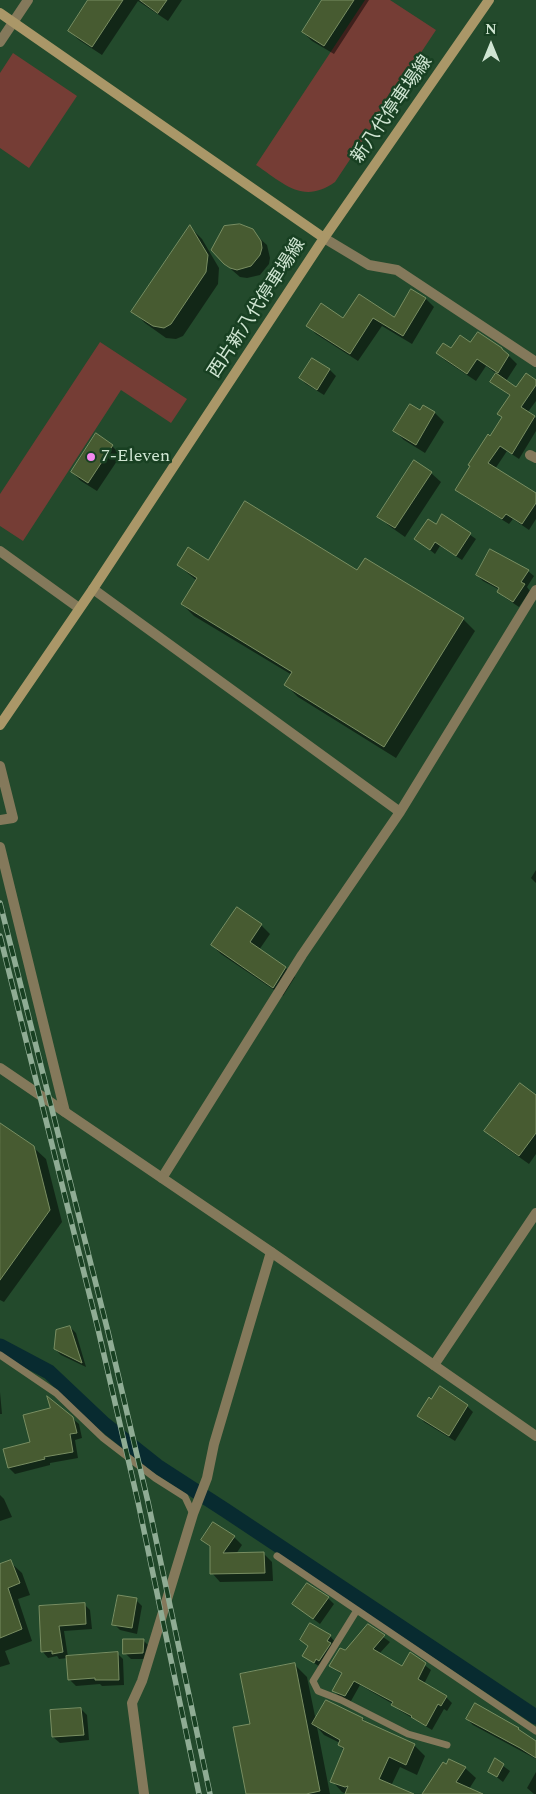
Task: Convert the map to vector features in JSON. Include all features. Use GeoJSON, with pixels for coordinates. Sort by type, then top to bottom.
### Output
{"type":"FeatureCollection","features":[{"type":"Feature","properties":{"kind":"main road","name":"新八代停車場線"},"geometry":{"type":"LineString","coordinates":[[324,238],[488,0]]}},
{"type":"Feature","properties":{"kind":"main road","name":"西片新八代停車場線"},"geometry":{"type":"LineString","coordinates":[[0,13],[324,238],[93,589],[0,724]]}},
{"type":"Feature","properties":{"kind":"street"},"geometry":{"type":"LineString","coordinates":[[0,42],[28,0]]}},
{"type":"Feature","properties":{"kind":"street"},"geometry":{"type":"LineString","coordinates":[[324,238],[369,265],[397,270],[536,362]]}},
{"type":"Feature","properties":{"kind":"street"},"geometry":{"type":"LineString","coordinates":[[0,552],[79,608]]}},
{"type":"Feature","properties":{"kind":"street"},"geometry":{"type":"LineString","coordinates":[[93,589],[400,812]]}},
{"type":"Feature","properties":{"kind":"street"},"geometry":{"type":"LineString","coordinates":[[162,1178],[302,955],[400,812],[536,590]]}},
{"type":"Feature","properties":{"kind":"street"},"geometry":{"type":"LineString","coordinates":[[0,766],[13,818],[0,820]]}},
{"type":"Feature","properties":{"kind":"street"},"geometry":{"type":"LineString","coordinates":[[0,847],[65,1112]]}},
{"type":"Feature","properties":{"kind":"street"},"geometry":{"type":"LineString","coordinates":[[0,1068],[271,1252],[536,1436]]}},
{"type":"Feature","properties":{"kind":"street"},"geometry":{"type":"LineString","coordinates":[[434,1365],[536,1213]]}},
{"type":"Feature","properties":{"kind":"street"},"geometry":{"type":"LineString","coordinates":[[144,1794],[132,1703],[142,1681],[193,1514],[207,1478],[214,1444],[271,1252]]}},
{"type":"Feature","properties":{"kind":"lane"},"geometry":{"type":"LineString","coordinates":[[0,1355],[56,1393],[103,1438],[155,1478],[185,1497],[193,1514]]}},
{"type":"Feature","properties":{"kind":"lane"},"geometry":{"type":"LineString","coordinates":[[277,1556],[536,1731]]}},
{"type":"Feature","properties":{"kind":"lane"},"geometry":{"type":"LineString","coordinates":[[357,1610],[314,1681],[318,1691],[341,1700],[408,1734],[447,1745]]}},
{"type":"Feature","properties":{"kind":"shaded area"},"geometry":{"type":"Polygon","coordinates":[[[365,0],[390,0],[436,30],[335,182],[324,189],[313,192],[294,189],[256,165],[365,0]]]}},
{"type":"Feature","properties":{"kind":"shaded area"},"geometry":{"type":"Polygon","coordinates":[[[13,53],[77,96],[29,168],[0,148],[0,73],[13,53]]]}},
{"type":"Feature","properties":{"kind":"shaded area"},"geometry":{"type":"Polygon","coordinates":[[[100,342],[187,399],[171,423],[121,390],[23,541],[0,526],[0,494],[100,342]]]}},
{"type":"Feature","properties":{"kind":"building"},"geometry":{"type":"Polygon","coordinates":[[[88,0],[123,0],[92,47],[68,31],[88,0]]]}},
{"type":"Feature","properties":{"kind":"building"},"geometry":{"type":"Polygon","coordinates":[[[140,0],[167,0],[158,13],[140,0]]]}},
{"type":"Feature","properties":{"kind":"building"},"geometry":{"type":"Polygon","coordinates":[[[322,0],[354,0],[324,46],[302,32],[322,0]]]}},
{"type":"Feature","properties":{"kind":"building"},"geometry":{"type":"Polygon","coordinates":[[[240,224],[253,229],[261,241],[262,248],[260,255],[251,266],[237,270],[224,264],[211,250],[224,226],[240,224]]]}},
{"type":"Feature","properties":{"kind":"building"},"geometry":{"type":"Polygon","coordinates":[[[190,225],[208,255],[206,272],[171,324],[164,328],[153,326],[131,312],[190,225]]]}},
{"type":"Feature","properties":{"kind":"building"},"geometry":{"type":"Polygon","coordinates":[[[411,289],[426,298],[403,336],[373,318],[350,354],[306,326],[321,303],[343,318],[359,294],[394,317],[411,289]]]}},
{"type":"Feature","properties":{"kind":"building"},"geometry":{"type":"Polygon","coordinates":[[[478,332],[509,355],[498,373],[477,359],[467,374],[436,353],[443,343],[451,348],[460,335],[470,342],[478,332]]]}},
{"type":"Feature","properties":{"kind":"building"},"geometry":{"type":"Polygon","coordinates":[[[312,358],[330,369],[317,390],[299,378],[312,358]]]}},
{"type":"Feature","properties":{"kind":"building"},"geometry":{"type":"Polygon","coordinates":[[[496,373],[516,387],[526,373],[536,380],[536,385],[521,407],[535,416],[512,454],[500,446],[488,463],[536,493],[536,503],[522,524],[506,514],[502,519],[455,490],[470,466],[468,465],[488,434],[490,436],[502,417],[497,414],[510,395],[490,382],[496,373]]]}},
{"type":"Feature","properties":{"kind":"building"},"geometry":{"type":"Polygon","coordinates":[[[410,404],[420,410],[423,405],[435,412],[416,445],[393,431],[410,404]]]}},
{"type":"Feature","properties":{"kind":"building"},"geometry":{"type":"Polygon","coordinates":[[[96,433],[113,445],[88,483],[71,472],[96,433]]]}},
{"type":"Feature","properties":{"kind":"building"},"geometry":{"type":"Polygon","coordinates":[[[414,460],[432,472],[395,528],[377,517],[414,460]]]}},
{"type":"Feature","properties":{"kind":"building"},"geometry":{"type":"Polygon","coordinates":[[[245,501],[357,570],[365,558],[464,618],[384,747],[284,685],[292,672],[181,604],[197,578],[177,565],[188,547],[208,560],[245,501]]]}},
{"type":"Feature","properties":{"kind":"building"},"geometry":{"type":"Polygon","coordinates":[[[442,514],[471,533],[456,556],[435,542],[430,550],[414,539],[428,519],[436,524],[442,514]]]}},
{"type":"Feature","properties":{"kind":"building"},"geometry":{"type":"Polygon","coordinates":[[[490,549],[529,570],[521,582],[525,584],[513,602],[497,592],[499,588],[476,575],[490,549]]]}},
{"type":"Feature","properties":{"kind":"building"},"geometry":{"type":"Polygon","coordinates":[[[237,907],[262,924],[250,942],[286,967],[273,988],[211,945],[237,907]]]}},
{"type":"Feature","properties":{"kind":"building"},"geometry":{"type":"Polygon","coordinates":[[[520,1083],[536,1095],[536,1133],[519,1156],[484,1131],[520,1083]]]}},
{"type":"Feature","properties":{"kind":"building"},"geometry":{"type":"Polygon","coordinates":[[[0,1123],[34,1146],[50,1210],[0,1280],[0,1123]]]}},
{"type":"Feature","properties":{"kind":"building"},"geometry":{"type":"Polygon","coordinates":[[[70,1326],[82,1363],[54,1349],[56,1330],[70,1326]]]}},
{"type":"Feature","properties":{"kind":"building"},"geometry":{"type":"Polygon","coordinates":[[[440,1386],[468,1405],[449,1436],[417,1416],[429,1397],[431,1399],[440,1386]]]}},
{"type":"Feature","properties":{"kind":"building"},"geometry":{"type":"Polygon","coordinates":[[[47,1396],[73,1417],[77,1433],[70,1434],[73,1452],[44,1457],[45,1459],[8,1468],[3,1449],[30,1442],[23,1415],[50,1408],[47,1396]]]}},
{"type":"Feature","properties":{"kind":"building"},"geometry":{"type":"Polygon","coordinates":[[[213,1522],[235,1536],[223,1553],[264,1552],[265,1573],[210,1574],[210,1546],[201,1540],[213,1522]]]}},
{"type":"Feature","properties":{"kind":"building"},"geometry":{"type":"Polygon","coordinates":[[[11,1560],[20,1583],[8,1588],[22,1629],[0,1638],[0,1564],[11,1560]]]}},
{"type":"Feature","properties":{"kind":"building"},"geometry":{"type":"Polygon","coordinates":[[[307,1583],[329,1597],[313,1619],[292,1604],[307,1583]]]}},
{"type":"Feature","properties":{"kind":"building"},"geometry":{"type":"Polygon","coordinates":[[[118,1595],[137,1598],[132,1628],[112,1625],[118,1595]]]}},
{"type":"Feature","properties":{"kind":"building"},"geometry":{"type":"Polygon","coordinates":[[[85,1603],[86,1624],[59,1626],[63,1652],[52,1654],[52,1651],[41,1652],[39,1606],[85,1603]]]}},
{"type":"Feature","properties":{"kind":"building"},"geometry":{"type":"Polygon","coordinates":[[[310,1623],[331,1635],[327,1641],[331,1643],[319,1661],[316,1659],[314,1663],[302,1656],[308,1646],[300,1640],[310,1623]]]}},
{"type":"Feature","properties":{"kind":"building"},"geometry":{"type":"Polygon","coordinates":[[[368,1624],[385,1635],[373,1649],[402,1666],[410,1652],[426,1663],[418,1679],[447,1696],[441,1706],[438,1704],[426,1726],[391,1705],[393,1702],[354,1681],[345,1696],[332,1691],[342,1673],[329,1666],[340,1648],[345,1650],[368,1624]]]}},
{"type":"Feature","properties":{"kind":"building"},"geometry":{"type":"Polygon","coordinates":[[[123,1639],[144,1639],[143,1653],[123,1654],[123,1639]]]}},
{"type":"Feature","properties":{"kind":"building"},"geometry":{"type":"Polygon","coordinates":[[[118,1652],[119,1680],[95,1680],[95,1678],[68,1680],[66,1656],[118,1652]]]}},
{"type":"Feature","properties":{"kind":"building"},"geometry":{"type":"Polygon","coordinates":[[[295,1663],[320,1791],[306,1794],[246,1794],[233,1727],[250,1724],[240,1674],[295,1663]]]}},
{"type":"Feature","properties":{"kind":"building"},"geometry":{"type":"Polygon","coordinates":[[[326,1700],[363,1718],[362,1720],[415,1744],[406,1765],[389,1757],[379,1779],[414,1794],[345,1794],[348,1786],[345,1787],[330,1782],[344,1748],[338,1745],[340,1740],[312,1724],[326,1700]]]}},
{"type":"Feature","properties":{"kind":"building"},"geometry":{"type":"Polygon","coordinates":[[[475,1703],[519,1728],[536,1741],[536,1758],[466,1719],[475,1703]]]}},
{"type":"Feature","properties":{"kind":"building"},"geometry":{"type":"Polygon","coordinates":[[[81,1708],[84,1735],[52,1737],[50,1710],[81,1708]]]}},
{"type":"Feature","properties":{"kind":"building"},"geometry":{"type":"Polygon","coordinates":[[[495,1758],[504,1764],[497,1777],[488,1772],[495,1758]]]}},
{"type":"Feature","properties":{"kind":"building"},"geometry":{"type":"Polygon","coordinates":[[[449,1759],[466,1767],[456,1782],[483,1794],[422,1794],[443,1762],[446,1764],[449,1759]]]}},
{"type":"Feature","properties":{"kind":"waterway"},"geometry":{"type":"LineString","coordinates":[[0,1346],[49,1372],[104,1424],[157,1466],[536,1717]]}},
{"type":"Feature","properties":{"kind":"railway"},"geometry":{"type":"LineString","coordinates":[[0,903],[108,1332],[148,1502],[210,1794]]}},
{"type":"Feature","properties":{"kind":"railway"},"geometry":{"type":"LineString","coordinates":[[0,936],[98,1329],[138,1502],[199,1794]]}},
{"type":"Feature","properties":{"kind":"place","name":"7-Eleven"},"geometry":{"type":"Point","coordinates":[91,457]}}]}
